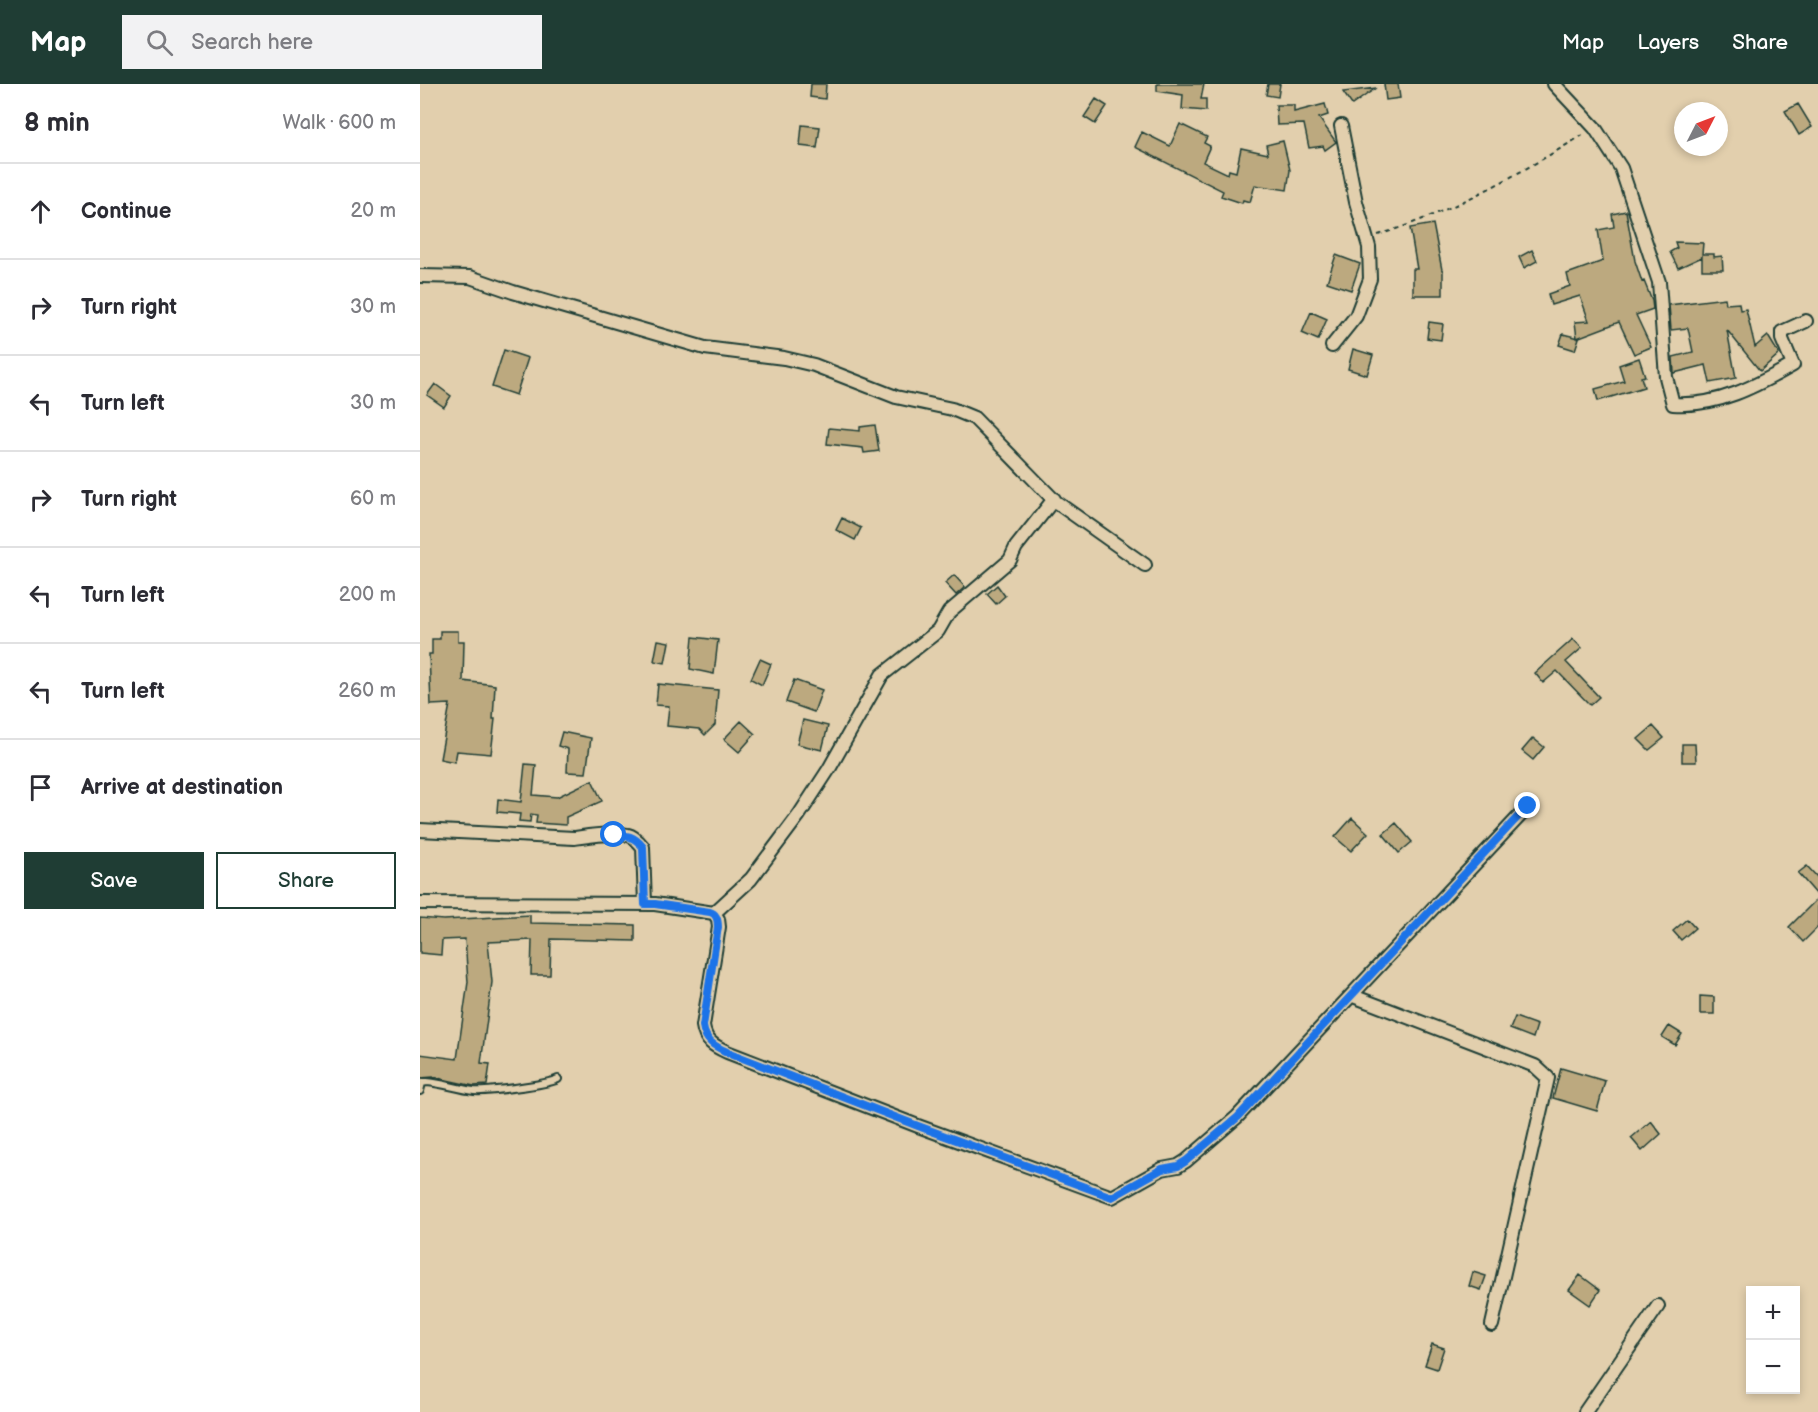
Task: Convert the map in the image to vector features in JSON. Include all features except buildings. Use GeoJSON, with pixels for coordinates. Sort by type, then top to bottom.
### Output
{"type":"FeatureCollection","features":[{"type":"Feature","properties":{"kind":"street"},"geometry":{"type":"LineString","coordinates":[[1554,84],[1595,128],[1621,168],[1659,282],[1666,377],[1673,404],[1693,405],[1727,396],[1761,384],[1792,365],[1782,339],[1782,332],[1806,321]]}},
{"type":"Feature","properties":{"kind":"street"},"geometry":{"type":"LineString","coordinates":[[1332,346],[1356,316],[1371,279],[1369,247],[1356,202],[1341,126]]}},
{"type":"Feature","properties":{"kind":"street"},"geometry":{"type":"LineString","coordinates":[[420,276],[470,277],[513,292],[705,348],[784,358],[814,365],[896,397],[952,409],[974,418],[1054,499],[1145,565]]}},
{"type":"Feature","properties":{"kind":"street"},"geometry":{"type":"LineString","coordinates":[[714,913],[750,879],[799,815],[834,760],[882,675],[938,631],[949,612],[1010,560],[1016,547],[1054,499]]}},
{"type":"Feature","properties":{"kind":"street"},"geometry":{"type":"LineString","coordinates":[[420,903],[655,904],[714,913],[718,919],[718,927],[703,1026],[704,1036],[710,1042],[727,1052],[918,1126],[1112,1197],[1162,1169],[1178,1166],[1186,1161],[1238,1117],[1528,806]]}},
{"type":"Feature","properties":{"kind":"street"},"geometry":{"type":"LineString","coordinates":[[420,830],[574,838],[593,835],[629,835],[638,840],[643,847],[645,904]]}},
{"type":"Feature","properties":{"kind":"street"},"geometry":{"type":"LineString","coordinates":[[1353,996],[1535,1066],[1548,1078],[1492,1325]]}},
{"type":"Feature","properties":{"kind":"street"},"geometry":{"type":"LineString","coordinates":[[1585,1412],[1658,1306]]}},
{"type":"Feature","properties":{"kind":"lane"},"geometry":{"type":"LineString","coordinates":[[420,1091],[422,1083],[427,1082],[475,1091],[535,1085],[558,1078]]}},
{"type":"Feature","properties":{"kind":"path"},"geometry":{"type":"LineString","coordinates":[[1367,239],[1407,226],[1458,205],[1513,177],[1595,128]]}},
{"type":"Feature","properties":{"kind":"route"},"geometry":{"type":"LineString","coordinates":[[614,835],[629,835],[638,840],[643,847],[645,904],[710,912],[714,913],[718,919],[703,1026],[704,1036],[718,1048],[918,1126],[1112,1197],[1162,1169],[1178,1166],[1186,1161],[1238,1117],[1528,806]]}}]}
